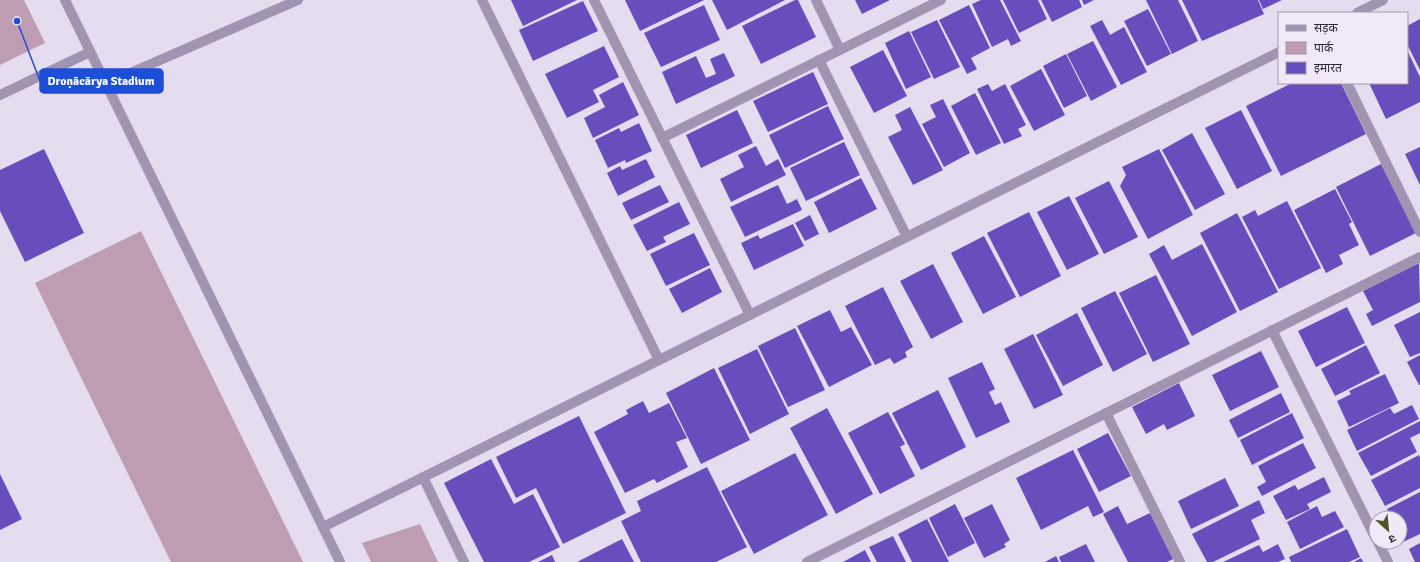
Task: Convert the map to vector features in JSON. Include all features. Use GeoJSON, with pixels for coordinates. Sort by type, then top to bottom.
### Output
{"type":"FeatureCollection","features":[{"type":"Feature","properties":{"kind":"street"},"geometry":{"type":"LineString","coordinates":[[65,0],[340,562]]}},
{"type":"Feature","properties":{"kind":"street"},"geometry":{"type":"LineString","coordinates":[[106,84],[298,0]]}},
{"type":"Feature","properties":{"kind":"street"},"geometry":{"type":"LineString","coordinates":[[482,0],[659,360]]}},
{"type":"Feature","properties":{"kind":"street"},"geometry":{"type":"LineString","coordinates":[[594,0],[750,315]]}},
{"type":"Feature","properties":{"kind":"street"},"geometry":{"type":"LineString","coordinates":[[816,0],[840,50]]}},
{"type":"Feature","properties":{"kind":"street"},"geometry":{"type":"LineString","coordinates":[[662,138],[941,0]]}},
{"type":"Feature","properties":{"kind":"street"},"geometry":{"type":"LineString","coordinates":[[1359,12],[1383,0]]}},
{"type":"Feature","properties":{"kind":"street"},"geometry":{"type":"LineString","coordinates":[[0,95],[90,52]]}},
{"type":"Feature","properties":{"kind":"street"},"geometry":{"type":"LineString","coordinates":[[323,527],[1278,52]]}},
{"type":"Feature","properties":{"kind":"street"},"geometry":{"type":"LineString","coordinates":[[819,60],[907,237]]}},
{"type":"Feature","properties":{"kind":"street"},"geometry":{"type":"LineString","coordinates":[[1347,84],[1420,232]]}},
{"type":"Feature","properties":{"kind":"street"},"geometry":{"type":"LineString","coordinates":[[807,562],[1420,256]]}},
{"type":"Feature","properties":{"kind":"street"},"geometry":{"type":"LineString","coordinates":[[1272,330],[1368,522]]}},
{"type":"Feature","properties":{"kind":"street"},"geometry":{"type":"LineString","coordinates":[[1106,413],[1180,562]]}},
{"type":"Feature","properties":{"kind":"street"},"geometry":{"type":"LineString","coordinates":[[423,477],[464,562]]}},
{"type":"Feature","properties":{"kind":"street"},"geometry":{"type":"LineString","coordinates":[[1382,550],[1388,562]]}},
{"type":"Feature","properties":{"kind":"green space"},"geometry":{"type":"Polygon","coordinates":[[[0,0],[24,0],[45,43],[0,65],[0,0]]]}},
{"type":"Feature","properties":{"kind":"green space"},"geometry":{"type":"Polygon","coordinates":[[[141,231],[303,562],[171,562],[35,283],[141,231]]]}},
{"type":"Feature","properties":{"kind":"green space"},"geometry":{"type":"Polygon","coordinates":[[[420,524],[438,562],[371,562],[362,543],[420,524]]]}},
{"type":"Feature","properties":{"kind":"building"},"geometry":{"type":"Polygon","coordinates":[[[511,0],[577,0],[523,26],[511,0]]]}},
{"type":"Feature","properties":{"kind":"building"},"geometry":{"type":"Polygon","coordinates":[[[625,0],[704,0],[640,31],[625,0]]]}},
{"type":"Feature","properties":{"kind":"building"},"geometry":{"type":"Polygon","coordinates":[[[712,0],[785,0],[727,30],[712,0]]]}},
{"type":"Feature","properties":{"kind":"building"},"geometry":{"type":"Polygon","coordinates":[[[795,0],[798,0],[816,37],[761,64],[742,26],[795,0]]]}},
{"type":"Feature","properties":{"kind":"building"},"geometry":{"type":"Polygon","coordinates":[[[855,0],[890,0],[862,14],[855,0]]]}},
{"type":"Feature","properties":{"kind":"building"},"geometry":{"type":"Polygon","coordinates":[[[981,0],[1000,0],[1021,41],[1011,46],[1008,39],[992,47],[972,4],[981,0]]]}},
{"type":"Feature","properties":{"kind":"building"},"geometry":{"type":"Polygon","coordinates":[[[1003,0],[1038,0],[1047,19],[1019,33],[1003,0]]]}},
{"type":"Feature","properties":{"kind":"building"},"geometry":{"type":"Polygon","coordinates":[[[1041,0],[1079,0],[1082,7],[1052,22],[1041,0]]]}},
{"type":"Feature","properties":{"kind":"building"},"geometry":{"type":"Polygon","coordinates":[[[1082,0],[1094,0],[1084,5],[1082,0]]]}},
{"type":"Feature","properties":{"kind":"building"},"geometry":{"type":"Polygon","coordinates":[[[1146,0],[1178,0],[1198,41],[1172,54],[1146,0]]]}},
{"type":"Feature","properties":{"kind":"building"},"geometry":{"type":"Polygon","coordinates":[[[1182,0],[1258,0],[1264,14],[1202,41],[1182,0]]]}},
{"type":"Feature","properties":{"kind":"building"},"geometry":{"type":"Polygon","coordinates":[[[1259,0],[1282,0],[1263,9],[1259,0]]]}},
{"type":"Feature","properties":{"kind":"building"},"geometry":{"type":"Polygon","coordinates":[[[583,1],[598,31],[533,61],[519,30],[583,1]]]}},
{"type":"Feature","properties":{"kind":"building"},"geometry":{"type":"Polygon","coordinates":[[[704,5],[720,40],[661,67],[644,33],[704,5]]]}},
{"type":"Feature","properties":{"kind":"building"},"geometry":{"type":"Polygon","coordinates":[[[969,5],[990,48],[971,58],[977,69],[967,74],[939,20],[969,5]]]}},
{"type":"Feature","properties":{"kind":"building"},"geometry":{"type":"Polygon","coordinates":[[[1148,9],[1171,54],[1147,66],[1124,21],[1148,9]]]}},
{"type":"Feature","properties":{"kind":"building"},"geometry":{"type":"Polygon","coordinates":[[[1420,19],[1420,70],[1408,46],[1408,25],[1420,19]]]}},
{"type":"Feature","properties":{"kind":"building"},"geometry":{"type":"Polygon","coordinates":[[[937,20],[960,67],[934,79],[911,32],[937,20]]]}},
{"type":"Feature","properties":{"kind":"building"},"geometry":{"type":"Polygon","coordinates":[[[1102,20],[1110,35],[1124,27],[1147,72],[1121,85],[1090,26],[1102,20]]]}},
{"type":"Feature","properties":{"kind":"building"},"geometry":{"type":"Polygon","coordinates":[[[909,31],[931,77],[906,89],[885,43],[909,31]]]}},
{"type":"Feature","properties":{"kind":"building"},"geometry":{"type":"Polygon","coordinates":[[[1093,41],[1117,87],[1091,101],[1067,54],[1093,41]]]}},
{"type":"Feature","properties":{"kind":"building"},"geometry":{"type":"Polygon","coordinates":[[[604,46],[619,77],[593,90],[599,102],[567,118],[545,74],[604,46]]]}},
{"type":"Feature","properties":{"kind":"building"},"geometry":{"type":"Polygon","coordinates":[[[883,50],[907,96],[874,113],[850,67],[883,50]]]}},
{"type":"Feature","properties":{"kind":"building"},"geometry":{"type":"Polygon","coordinates":[[[1408,52],[1420,77],[1420,102],[1386,119],[1369,84],[1408,84],[1408,52]]]}},
{"type":"Feature","properties":{"kind":"building"},"geometry":{"type":"Polygon","coordinates":[[[724,53],[735,76],[676,104],[662,72],[696,56],[706,78],[716,74],[710,59],[724,53]]]}},
{"type":"Feature","properties":{"kind":"building"},"geometry":{"type":"Polygon","coordinates":[[[1066,54],[1087,96],[1064,108],[1043,66],[1066,54]]]}},
{"type":"Feature","properties":{"kind":"building"},"geometry":{"type":"Polygon","coordinates":[[[1041,69],[1065,115],[1034,131],[1010,86],[1041,69]]]}},
{"type":"Feature","properties":{"kind":"building"},"geometry":{"type":"Polygon","coordinates":[[[813,72],[828,104],[768,132],[753,101],[813,72]]]}},
{"type":"Feature","properties":{"kind":"building"},"geometry":{"type":"Polygon","coordinates":[[[623,82],[639,115],[593,138],[584,118],[605,107],[599,95],[623,82]]]}},
{"type":"Feature","properties":{"kind":"building"},"geometry":{"type":"Polygon","coordinates":[[[988,84],[992,91],[1005,84],[1026,125],[1018,129],[1022,136],[1004,144],[977,89],[988,84]]]}},
{"type":"Feature","properties":{"kind":"building"},"geometry":{"type":"Polygon","coordinates":[[[1290,84],[1341,84],[1366,134],[1281,176],[1246,106],[1290,84]]]}},
{"type":"Feature","properties":{"kind":"building"},"geometry":{"type":"Polygon","coordinates":[[[975,93],[1001,143],[976,155],[951,106],[975,93]]]}},
{"type":"Feature","properties":{"kind":"building"},"geometry":{"type":"Polygon","coordinates":[[[943,99],[970,153],[944,167],[922,124],[936,117],[930,105],[943,99]]]}},
{"type":"Feature","properties":{"kind":"building"},"geometry":{"type":"Polygon","coordinates":[[[828,106],[844,139],[785,168],[769,135],[828,106]]]}},
{"type":"Feature","properties":{"kind":"building"},"geometry":{"type":"Polygon","coordinates":[[[910,107],[943,170],[913,185],[888,137],[902,130],[895,115],[910,107]]]}},
{"type":"Feature","properties":{"kind":"building"},"geometry":{"type":"Polygon","coordinates":[[[737,110],[753,143],[701,168],[686,135],[737,110]]]}},
{"type":"Feature","properties":{"kind":"building"},"geometry":{"type":"Polygon","coordinates":[[[1241,110],[1272,171],[1237,189],[1205,128],[1241,110]]]}},
{"type":"Feature","properties":{"kind":"building"},"geometry":{"type":"Polygon","coordinates":[[[639,123],[652,151],[626,163],[625,160],[608,168],[595,140],[619,128],[621,132],[639,123]]]}},
{"type":"Feature","properties":{"kind":"building"},"geometry":{"type":"Polygon","coordinates":[[[1192,133],[1225,194],[1195,210],[1162,150],[1192,133]]]}},
{"type":"Feature","properties":{"kind":"building"},"geometry":{"type":"Polygon","coordinates":[[[844,142],[860,175],[806,201],[790,168],[844,142]]]}},
{"type":"Feature","properties":{"kind":"building"},"geometry":{"type":"Polygon","coordinates":[[[756,146],[766,166],[778,159],[786,175],[731,202],[720,179],[744,167],[738,155],[756,146]]]}},
{"type":"Feature","properties":{"kind":"building"},"geometry":{"type":"Polygon","coordinates":[[[1420,147],[1420,185],[1405,154],[1420,147]]]}},
{"type":"Feature","properties":{"kind":"building"},"geometry":{"type":"Polygon","coordinates":[[[44,149],[84,233],[25,262],[0,211],[0,170],[44,149]]]}},
{"type":"Feature","properties":{"kind":"building"},"geometry":{"type":"Polygon","coordinates":[[[1159,149],[1193,215],[1148,239],[1120,186],[1126,175],[1122,167],[1159,149]]]}},
{"type":"Feature","properties":{"kind":"building"},"geometry":{"type":"Polygon","coordinates":[[[646,159],[655,177],[618,196],[607,173],[620,166],[622,170],[646,159]]]}},
{"type":"Feature","properties":{"kind":"building"},"geometry":{"type":"Polygon","coordinates":[[[1381,164],[1416,233],[1370,256],[1336,187],[1381,164]]]}},
{"type":"Feature","properties":{"kind":"building"},"geometry":{"type":"Polygon","coordinates":[[[861,178],[877,209],[829,233],[814,202],[861,178]]]}},
{"type":"Feature","properties":{"kind":"building"},"geometry":{"type":"Polygon","coordinates":[[[1109,181],[1138,237],[1104,254],[1075,198],[1109,181]]]}},
{"type":"Feature","properties":{"kind":"building"},"geometry":{"type":"Polygon","coordinates":[[[660,185],[669,202],[631,220],[622,203],[660,185]]]}},
{"type":"Feature","properties":{"kind":"building"},"geometry":{"type":"Polygon","coordinates":[[[778,185],[787,204],[797,199],[802,210],[745,237],[730,207],[778,185]]]}},
{"type":"Feature","properties":{"kind":"building"},"geometry":{"type":"Polygon","coordinates":[[[1335,189],[1352,222],[1349,224],[1359,245],[1339,255],[1343,264],[1326,273],[1294,210],[1335,189]]]}},
{"type":"Feature","properties":{"kind":"building"},"geometry":{"type":"Polygon","coordinates":[[[1069,196],[1099,254],[1067,270],[1037,212],[1069,196]]]}},
{"type":"Feature","properties":{"kind":"building"},"geometry":{"type":"Polygon","coordinates":[[[1287,201],[1321,268],[1279,289],[1242,217],[1255,210],[1258,216],[1287,201]]]}},
{"type":"Feature","properties":{"kind":"building"},"geometry":{"type":"Polygon","coordinates":[[[679,202],[690,224],[663,237],[666,242],[647,251],[633,225],[679,202]]]}},
{"type":"Feature","properties":{"kind":"building"},"geometry":{"type":"Polygon","coordinates":[[[1029,212],[1061,276],[1020,297],[987,233],[1029,212]]]}},
{"type":"Feature","properties":{"kind":"building"},"geometry":{"type":"Polygon","coordinates":[[[1237,213],[1278,292],[1240,311],[1200,233],[1237,213]]]}},
{"type":"Feature","properties":{"kind":"building"},"geometry":{"type":"Polygon","coordinates":[[[810,215],[819,234],[805,241],[795,223],[810,215]]]}},
{"type":"Feature","properties":{"kind":"building"},"geometry":{"type":"Polygon","coordinates":[[[793,224],[804,246],[754,270],[741,243],[758,235],[760,239],[793,224]]]}},
{"type":"Feature","properties":{"kind":"building"},"geometry":{"type":"Polygon","coordinates":[[[694,233],[710,265],[666,286],[650,254],[694,233]]]}},
{"type":"Feature","properties":{"kind":"building"},"geometry":{"type":"Polygon","coordinates":[[[984,236],[1016,297],[983,314],[951,253],[984,236]]]}},
{"type":"Feature","properties":{"kind":"building"},"geometry":{"type":"Polygon","coordinates":[[[1202,244],[1237,312],[1192,336],[1149,254],[1164,245],[1172,260],[1202,244]]]}},
{"type":"Feature","properties":{"kind":"building"},"geometry":{"type":"Polygon","coordinates":[[[1419,263],[1420,302],[1372,326],[1366,314],[1373,310],[1363,291],[1419,263]]]}},
{"type":"Feature","properties":{"kind":"building"},"geometry":{"type":"Polygon","coordinates":[[[933,264],[963,322],[931,339],[900,281],[933,264]]]}},
{"type":"Feature","properties":{"kind":"building"},"geometry":{"type":"Polygon","coordinates":[[[710,268],[722,292],[682,313],[669,289],[710,268]]]}},
{"type":"Feature","properties":{"kind":"building"},"geometry":{"type":"Polygon","coordinates":[[[1156,275],[1190,344],[1153,362],[1119,293],[1156,275]]]}},
{"type":"Feature","properties":{"kind":"building"},"geometry":{"type":"Polygon","coordinates":[[[883,287],[913,347],[905,352],[907,357],[894,364],[890,358],[875,365],[845,306],[883,287]]]}},
{"type":"Feature","properties":{"kind":"building"},"geometry":{"type":"Polygon","coordinates":[[[1115,291],[1147,354],[1113,372],[1081,308],[1115,291]]]}},
{"type":"Feature","properties":{"kind":"building"},"geometry":{"type":"Polygon","coordinates":[[[1347,307],[1365,343],[1316,367],[1298,331],[1347,307]]]}},
{"type":"Feature","properties":{"kind":"building"},"geometry":{"type":"Polygon","coordinates":[[[830,310],[841,332],[851,327],[872,365],[829,387],[797,326],[830,310]]]}},
{"type":"Feature","properties":{"kind":"building"},"geometry":{"type":"Polygon","coordinates":[[[1420,312],[1420,353],[1410,357],[1394,325],[1420,312]]]}},
{"type":"Feature","properties":{"kind":"building"},"geometry":{"type":"Polygon","coordinates":[[[1077,313],[1103,365],[1063,386],[1036,335],[1077,313]]]}},
{"type":"Feature","properties":{"kind":"building"},"geometry":{"type":"Polygon","coordinates":[[[795,328],[825,390],[788,407],[758,346],[795,328]]]}},
{"type":"Feature","properties":{"kind":"building"},"geometry":{"type":"Polygon","coordinates":[[[1033,334],[1063,395],[1034,409],[1004,349],[1033,334]]]}},
{"type":"Feature","properties":{"kind":"building"},"geometry":{"type":"Polygon","coordinates":[[[1366,345],[1380,373],[1335,396],[1321,369],[1366,345]]]}},
{"type":"Feature","properties":{"kind":"building"},"geometry":{"type":"Polygon","coordinates":[[[757,349],[789,414],[750,434],[718,368],[757,349]]]}},
{"type":"Feature","properties":{"kind":"building"},"geometry":{"type":"Polygon","coordinates":[[[1261,351],[1279,387],[1230,411],[1212,375],[1261,351]]]}},
{"type":"Feature","properties":{"kind":"building"},"geometry":{"type":"Polygon","coordinates":[[[1420,355],[1420,385],[1419,385],[1407,362],[1420,355]]]}},
{"type":"Feature","properties":{"kind":"building"},"geometry":{"type":"Polygon","coordinates":[[[982,362],[995,389],[989,392],[995,405],[1001,402],[1010,422],[976,438],[948,378],[982,362]]]}},
{"type":"Feature","properties":{"kind":"building"},"geometry":{"type":"Polygon","coordinates":[[[714,368],[750,440],[701,464],[666,393],[714,368]]]}},
{"type":"Feature","properties":{"kind":"building"},"geometry":{"type":"Polygon","coordinates":[[[1385,374],[1399,403],[1349,427],[1337,401],[1351,394],[1349,391],[1385,374]]]}},
{"type":"Feature","properties":{"kind":"building"},"geometry":{"type":"Polygon","coordinates":[[[1179,383],[1195,416],[1167,430],[1164,424],[1146,434],[1132,407],[1179,383]]]}},
{"type":"Feature","properties":{"kind":"building"},"geometry":{"type":"Polygon","coordinates":[[[938,390],[966,447],[921,470],[892,413],[938,390]]]}},
{"type":"Feature","properties":{"kind":"building"},"geometry":{"type":"Polygon","coordinates":[[[1281,393],[1290,412],[1238,438],[1229,420],[1281,393]]]}},
{"type":"Feature","properties":{"kind":"building"},"geometry":{"type":"Polygon","coordinates":[[[643,401],[649,413],[669,403],[687,438],[676,442],[688,467],[657,483],[654,479],[625,493],[594,432],[628,414],[626,410],[643,401]]]}},
{"type":"Feature","properties":{"kind":"building"},"geometry":{"type":"Polygon","coordinates":[[[1412,405],[1419,419],[1357,451],[1347,430],[1390,408],[1394,414],[1412,405]]]}},
{"type":"Feature","properties":{"kind":"building"},"geometry":{"type":"Polygon","coordinates":[[[827,408],[873,494],[836,514],[790,428],[827,408]]]}},
{"type":"Feature","properties":{"kind":"building"},"geometry":{"type":"Polygon","coordinates":[[[888,412],[905,444],[900,447],[915,476],[880,494],[848,433],[888,412]]]}},
{"type":"Feature","properties":{"kind":"building"},"geometry":{"type":"Polygon","coordinates":[[[1292,413],[1304,438],[1252,465],[1240,440],[1292,413]]]}},
{"type":"Feature","properties":{"kind":"building"},"geometry":{"type":"Polygon","coordinates":[[[579,416],[626,513],[563,544],[536,488],[516,498],[496,457],[579,416]]]}},
{"type":"Feature","properties":{"kind":"building"},"geometry":{"type":"Polygon","coordinates":[[[1420,421],[1420,433],[1410,438],[1417,452],[1371,476],[1358,453],[1420,421]]]}},
{"type":"Feature","properties":{"kind":"building"},"geometry":{"type":"Polygon","coordinates":[[[1108,433],[1131,476],[1099,492],[1077,449],[1108,433]]]}},
{"type":"Feature","properties":{"kind":"building"},"geometry":{"type":"Polygon","coordinates":[[[1303,443],[1316,468],[1262,496],[1257,487],[1266,482],[1258,466],[1303,443]]]}},
{"type":"Feature","properties":{"kind":"building"},"geometry":{"type":"Polygon","coordinates":[[[1073,450],[1104,512],[1093,517],[1088,506],[1041,530],[1016,478],[1073,450]]]}},
{"type":"Feature","properties":{"kind":"building"},"geometry":{"type":"Polygon","coordinates":[[[795,453],[828,515],[754,554],[721,491],[795,453]]]}},
{"type":"Feature","properties":{"kind":"building"},"geometry":{"type":"Polygon","coordinates":[[[1419,455],[1420,488],[1385,506],[1371,480],[1419,455]]]}},
{"type":"Feature","properties":{"kind":"building"},"geometry":{"type":"Polygon","coordinates":[[[491,459],[514,504],[533,494],[560,547],[529,562],[484,562],[444,483],[491,459]]]}},
{"type":"Feature","properties":{"kind":"building"},"geometry":{"type":"Polygon","coordinates":[[[707,467],[747,547],[716,562],[641,562],[621,521],[641,511],[637,501],[707,467]]]}},
{"type":"Feature","properties":{"kind":"building"},"geometry":{"type":"Polygon","coordinates":[[[0,474],[22,519],[0,530],[0,474]]]}},
{"type":"Feature","properties":{"kind":"building"},"geometry":{"type":"Polygon","coordinates":[[[1324,477],[1331,492],[1307,504],[1310,509],[1286,520],[1273,496],[1295,485],[1298,490],[1324,477]]]}},
{"type":"Feature","properties":{"kind":"building"},"geometry":{"type":"Polygon","coordinates":[[[1225,478],[1239,506],[1191,529],[1178,501],[1225,478]]]}},
{"type":"Feature","properties":{"kind":"building"},"geometry":{"type":"Polygon","coordinates":[[[1420,492],[1420,534],[1408,540],[1408,510],[1387,509],[1420,492]]]}},
{"type":"Feature","properties":{"kind":"building"},"geometry":{"type":"Polygon","coordinates":[[[1259,500],[1265,513],[1251,520],[1260,539],[1213,562],[1207,562],[1192,534],[1259,500]]]}},
{"type":"Feature","properties":{"kind":"building"},"geometry":{"type":"Polygon","coordinates":[[[955,504],[975,543],[948,557],[929,518],[955,504]]]}},
{"type":"Feature","properties":{"kind":"building"},"geometry":{"type":"Polygon","coordinates":[[[992,504],[1010,540],[1004,544],[1006,547],[984,558],[964,518],[992,504]]]}},
{"type":"Feature","properties":{"kind":"building"},"geometry":{"type":"Polygon","coordinates":[[[1118,506],[1127,524],[1150,513],[1173,559],[1167,562],[1128,562],[1103,514],[1118,506]]]}},
{"type":"Feature","properties":{"kind":"building"},"geometry":{"type":"Polygon","coordinates":[[[1317,506],[1322,517],[1335,511],[1344,527],[1300,549],[1287,522],[1317,506]]]}},
{"type":"Feature","properties":{"kind":"building"},"geometry":{"type":"Polygon","coordinates":[[[927,519],[949,562],[912,562],[898,534],[927,519]]]}},
{"type":"Feature","properties":{"kind":"building"},"geometry":{"type":"Polygon","coordinates":[[[1347,529],[1360,557],[1349,562],[1291,562],[1289,557],[1347,529]]]}},
{"type":"Feature","properties":{"kind":"building"},"geometry":{"type":"Polygon","coordinates":[[[893,536],[906,562],[877,562],[869,547],[893,536]]]}},
{"type":"Feature","properties":{"kind":"building"},"geometry":{"type":"Polygon","coordinates":[[[622,539],[634,562],[577,562],[622,539]]]}},
{"type":"Feature","properties":{"kind":"building"},"geometry":{"type":"Polygon","coordinates":[[[1420,543],[1420,562],[1415,562],[1409,549],[1420,543]]]}},
{"type":"Feature","properties":{"kind":"building"},"geometry":{"type":"Polygon","coordinates":[[[1086,544],[1095,562],[1061,562],[1059,557],[1086,544]]]}},
{"type":"Feature","properties":{"kind":"building"},"geometry":{"type":"Polygon","coordinates":[[[1278,544],[1285,559],[1278,562],[1223,562],[1259,545],[1263,552],[1278,544]]]}},
{"type":"Feature","properties":{"kind":"building"},"geometry":{"type":"Polygon","coordinates":[[[865,550],[871,562],[843,562],[865,550]]]}},
{"type":"Feature","properties":{"kind":"building"},"geometry":{"type":"Polygon","coordinates":[[[552,555],[555,562],[538,562],[552,555]]]}},
{"type":"Feature","properties":{"kind":"building"},"geometry":{"type":"Polygon","coordinates":[[[1056,556],[1059,562],[1045,562],[1056,556]]]}},
{"type":"Feature","properties":{"kind":"building"},"geometry":{"type":"Polygon","coordinates":[[[1361,558],[1363,562],[1354,562],[1361,558]]]}},
{"type":"Feature","properties":{"kind":"place","name":"Droṇācārya Stadium"},"geometry":{"type":"Point","coordinates":[17,21]}}]}
